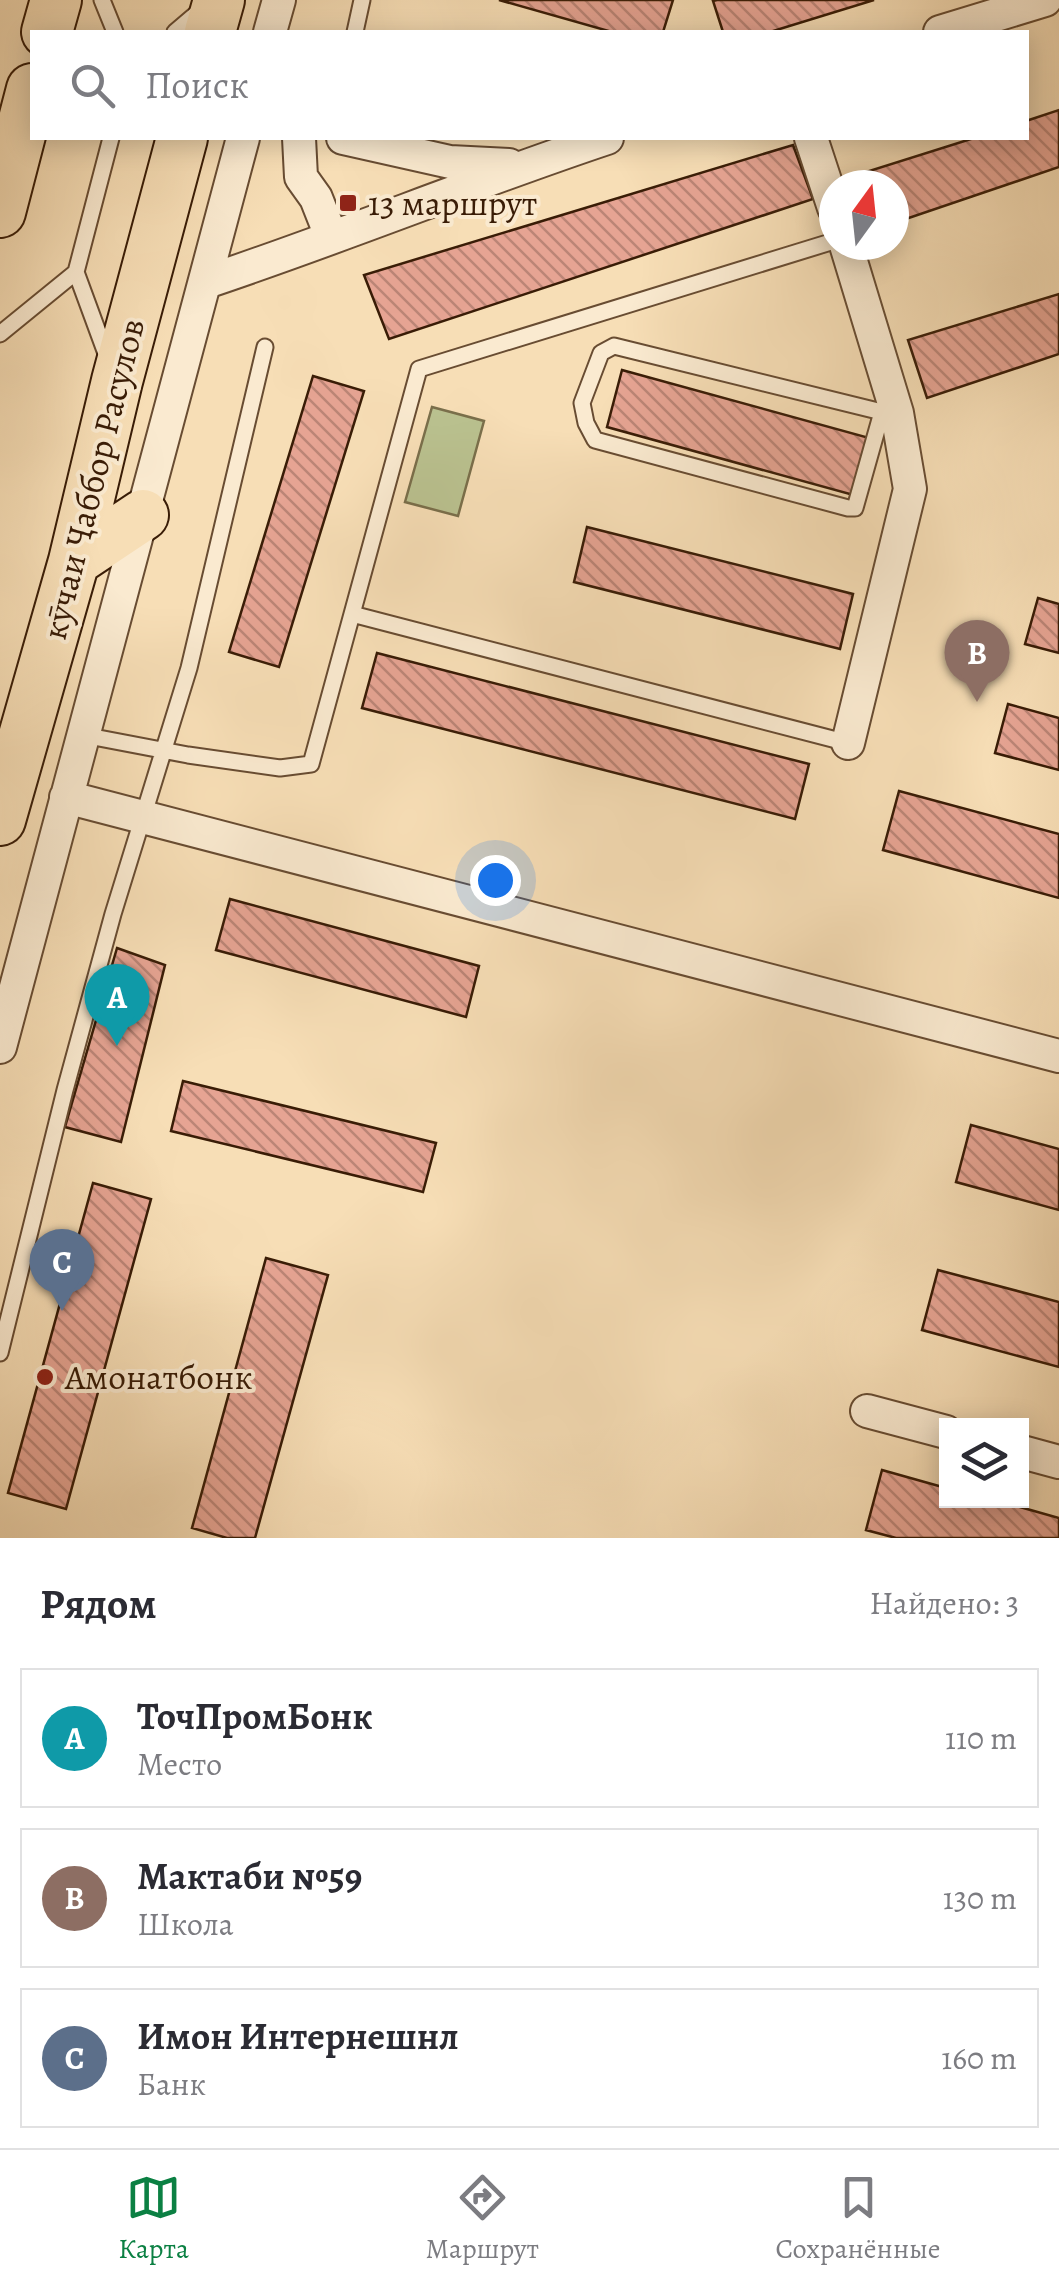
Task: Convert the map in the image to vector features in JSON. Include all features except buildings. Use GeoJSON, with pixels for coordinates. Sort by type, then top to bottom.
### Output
{"type":"FeatureCollection","features":[{"type":"Feature","properties":{"kind":"main road"},"geometry":{"type":"LineString","coordinates":[[48,30],[56,0]]}},
{"type":"Feature","properties":{"kind":"main road"},"geometry":{"type":"LineString","coordinates":[[210,30],[216,0]]}},
{"type":"Feature","properties":{"kind":"main road"},"geometry":{"type":"LineString","coordinates":[[0,212],[7,155],[30,94]]}},
{"type":"Feature","properties":{"kind":"main road","name":"кӯчаи Ҷаббор Расулов"},"geometry":{"type":"LineString","coordinates":[[0,820],[74,561],[181,140]]}},
{"type":"Feature","properties":{"kind":"main road"},"geometry":{"type":"LineString","coordinates":[[74,561],[143,515]]}},
{"type":"Feature","properties":{"kind":"street"},"geometry":{"type":"LineString","coordinates":[[271,30],[279,0]]}},
{"type":"Feature","properties":{"kind":"street"},"geometry":{"type":"LineString","coordinates":[[947,30],[1045,0]]}},
{"type":"Feature","properties":{"kind":"street"},"geometry":{"type":"LineString","coordinates":[[0,1048],[242,140]]}},
{"type":"Feature","properties":{"kind":"street"},"geometry":{"type":"LineString","coordinates":[[299,140],[301,177],[316,198],[330,236]]}},
{"type":"Feature","properties":{"kind":"street"},"geometry":{"type":"LineString","coordinates":[[364,140],[396,143],[450,162],[524,165]]}},
{"type":"Feature","properties":{"kind":"street"},"geometry":{"type":"LineString","coordinates":[[206,282],[601,140]]}},
{"type":"Feature","properties":{"kind":"street"},"geometry":{"type":"LineString","coordinates":[[812,140],[822,170]]}},
{"type":"Feature","properties":{"kind":"street"},"geometry":{"type":"LineString","coordinates":[[848,743],[910,489],[850,260]]}},
{"type":"Feature","properties":{"kind":"street"},"geometry":{"type":"LineString","coordinates":[[66,798],[1059,1056]]}},
{"type":"Feature","properties":{"kind":"street"},"geometry":{"type":"LineString","coordinates":[[867,1411],[939,1430]]}},
{"type":"Feature","properties":{"kind":"street"},"geometry":{"type":"LineString","coordinates":[[1029,1454],[1059,1462]]}},
{"type":"Feature","properties":{"kind":"lane"},"geometry":{"type":"LineString","coordinates":[[102,0],[113,30]]}},
{"type":"Feature","properties":{"kind":"lane"},"geometry":{"type":"LineString","coordinates":[[178,30],[216,0]]}},
{"type":"Feature","properties":{"kind":"lane"},"geometry":{"type":"LineString","coordinates":[[355,30],[362,0]]}},
{"type":"Feature","properties":{"kind":"lane"},"geometry":{"type":"LineString","coordinates":[[111,140],[76,272],[117,381]]}},
{"type":"Feature","properties":{"kind":"lane"},"geometry":{"type":"LineString","coordinates":[[83,734],[280,768],[311,764],[419,369],[819,246]]}},
{"type":"Feature","properties":{"kind":"lane"},"geometry":{"type":"LineString","coordinates":[[0,334],[76,272]]}},
{"type":"Feature","properties":{"kind":"lane"},"geometry":{"type":"LineString","coordinates":[[614,346],[890,413],[855,508],[848,508],[595,440],[582,403],[602,353],[614,346]]}},
{"type":"Feature","properties":{"kind":"lane"},"geometry":{"type":"LineString","coordinates":[[0,1353],[113,914],[189,668],[265,347]]}},
{"type":"Feature","properties":{"kind":"lane"},"geometry":{"type":"LineString","coordinates":[[352,614],[848,743]]}},
{"type":"Feature","properties":{"kind":"green space"},"geometry":{"type":"Polygon","coordinates":[[[432,407],[484,421],[458,516],[405,502],[432,407]]]}},
{"type":"Feature","properties":{"kind":"place","name":"13 маршрут"},"geometry":{"type":"Point","coordinates":[348,203]}},
{"type":"Feature","properties":{"kind":"place","name":"Мактаби №59"},"geometry":{"type":"Point","coordinates":[977,702]}},
{"type":"Feature","properties":{"kind":"place","name":"ТочПромБонк"},"geometry":{"type":"Point","coordinates":[117,1046]}},
{"type":"Feature","properties":{"kind":"place","name":"Имон Интернешнл"},"geometry":{"type":"Point","coordinates":[62,1311]}},
{"type":"Feature","properties":{"kind":"place","name":"Амонатбонк"},"geometry":{"type":"Point","coordinates":[45,1377]}}]}
